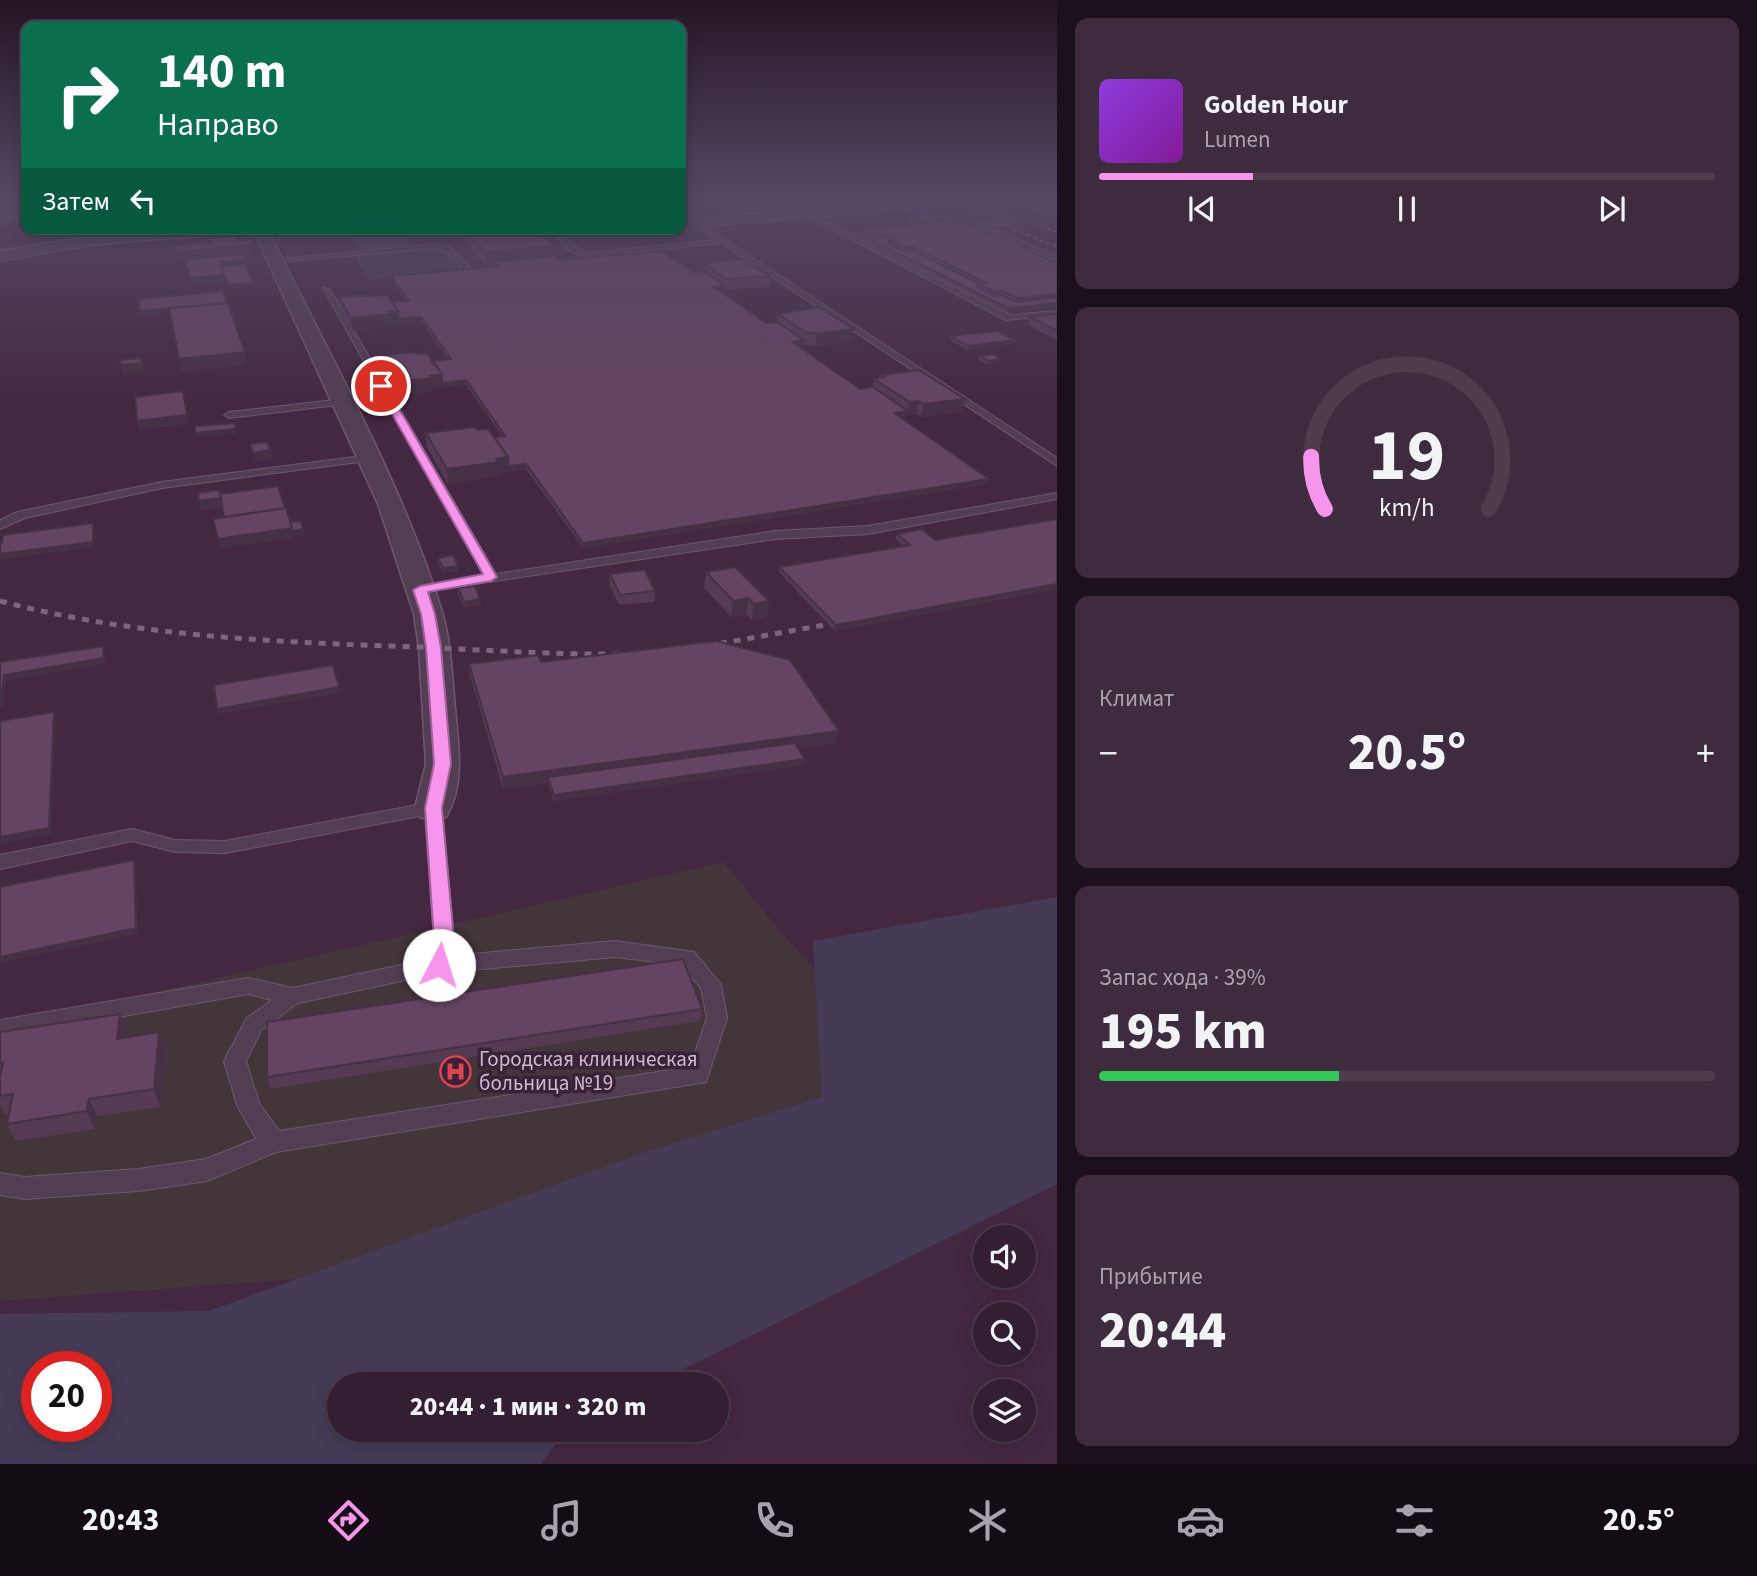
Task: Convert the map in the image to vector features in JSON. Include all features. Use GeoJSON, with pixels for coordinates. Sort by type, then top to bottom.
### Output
{"type":"FeatureCollection","features":[{"type":"Feature","properties":{"kind":"street"},"geometry":{"type":"LineString","coordinates":[[277,264],[390,504],[428,614],[434,648],[443,764],[433,808]]}},
{"type":"Feature","properties":{"kind":"lane"},"geometry":{"type":"LineString","coordinates":[[756,264],[1057,463]]}},
{"type":"Feature","properties":{"kind":"lane"},"geometry":{"type":"LineString","coordinates":[[905,264],[1009,318],[1057,313]]}},
{"type":"Feature","properties":{"kind":"lane"},"geometry":{"type":"LineString","coordinates":[[326,290],[491,577]]}},
{"type":"Feature","properties":{"kind":"lane"},"geometry":{"type":"LineString","coordinates":[[229,415],[343,401]]}},
{"type":"Feature","properties":{"kind":"lane"},"geometry":{"type":"LineString","coordinates":[[0,526],[21,515],[162,485],[370,458]]}},
{"type":"Feature","properties":{"kind":"lane"},"geometry":{"type":"LineString","coordinates":[[420,590],[775,535],[868,530],[1057,496]]}},
{"type":"Feature","properties":{"kind":"lane"},"geometry":{"type":"LineString","coordinates":[[0,862],[132,835],[175,846],[225,847],[433,808],[444,940],[439,965]]}},
{"type":"Feature","properties":{"kind":"lane"},"geometry":{"type":"LineString","coordinates":[[0,1184],[25,1188],[139,1180],[207,1170],[275,1142],[698,1075],[717,1018],[711,985],[687,958],[615,949],[439,965],[293,996],[254,1024],[235,1061],[244,1097],[261,1131],[275,1142]]}},
{"type":"Feature","properties":{"kind":"lane"},"geometry":{"type":"LineString","coordinates":[[0,1029],[248,986],[293,996]]}},
{"type":"Feature","properties":{"kind":"shaded area"},"geometry":{"type":"Polygon","coordinates":[[[360,264],[456,264],[462,272],[368,280],[360,264]]]}},
{"type":"Feature","properties":{"kind":"shaded area","name":"Городская клиническая больница №19"},"geometry":{"type":"Polygon","coordinates":[[[723,862],[779,930],[952,1114],[902,1234],[0,1301],[0,1028],[723,862]]]}},
{"type":"Feature","properties":{"kind":"shaded area"},"geometry":{"type":"Polygon","coordinates":[[[1057,897],[1057,1184],[677,1372],[327,1372],[327,1442],[557,1442],[541,1464],[0,1464],[0,1314],[209,1311],[640,1154],[822,1097],[813,941],[1057,897]]]}},
{"type":"Feature","properties":{"kind":"building"},"geometry":{"type":"Polygon","coordinates":[[[186,264],[221,264],[224,275],[190,278],[186,264]]]}},
{"type":"Feature","properties":{"kind":"building"},"geometry":{"type":"Polygon","coordinates":[[[245,264],[254,283],[228,285],[221,266],[245,264]]]}},
{"type":"Feature","properties":{"kind":"building"},"geometry":{"type":"Polygon","coordinates":[[[495,264],[682,264],[693,272],[704,271],[725,286],[714,287],[766,323],[777,322],[804,340],[793,342],[860,389],[873,387],[908,411],[895,413],[989,479],[583,543],[526,464],[508,466],[508,457],[494,437],[505,436],[466,380],[442,383],[442,374],[432,361],[451,359],[421,317],[399,319],[398,311],[392,302],[409,301],[391,276],[497,266],[495,264]]]}},
{"type":"Feature","properties":{"kind":"building"},"geometry":{"type":"Polygon","coordinates":[[[705,264],[751,264],[770,276],[726,279],[705,264]]]}},
{"type":"Feature","properties":{"kind":"building"},"geometry":{"type":"Polygon","coordinates":[[[920,264],[940,264],[979,283],[977,287],[994,296],[1002,295],[1017,302],[1057,297],[1057,303],[1008,308],[920,264]]]}},
{"type":"Feature","properties":{"kind":"building"},"geometry":{"type":"Polygon","coordinates":[[[948,264],[1057,264],[1057,294],[1018,298],[978,284],[986,283],[948,264]]]}},
{"type":"Feature","properties":{"kind":"building"},"geometry":{"type":"Polygon","coordinates":[[[223,291],[227,303],[140,311],[139,299],[223,291]]]}},
{"type":"Feature","properties":{"kind":"building"},"geometry":{"type":"Polygon","coordinates":[[[387,295],[398,311],[351,318],[339,297],[387,295]]]}},
{"type":"Feature","properties":{"kind":"building"},"geometry":{"type":"Polygon","coordinates":[[[228,303],[245,352],[179,359],[169,308],[228,303]]]}},
{"type":"Feature","properties":{"kind":"building"},"geometry":{"type":"Polygon","coordinates":[[[819,307],[854,329],[817,334],[805,332],[778,314],[819,307]]]}},
{"type":"Feature","properties":{"kind":"building"},"geometry":{"type":"Polygon","coordinates":[[[1054,314],[1057,316],[1057,331],[1030,317],[1054,314]]]}},
{"type":"Feature","properties":{"kind":"building"},"geometry":{"type":"Polygon","coordinates":[[[997,331],[1015,340],[968,346],[951,336],[997,331]]]}},
{"type":"Feature","properties":{"kind":"building"},"geometry":{"type":"Polygon","coordinates":[[[427,353],[442,374],[431,376],[433,378],[388,383],[373,356],[427,353]]]}},
{"type":"Feature","properties":{"kind":"building"},"geometry":{"type":"Polygon","coordinates":[[[992,354],[1001,359],[989,361],[980,356],[992,354]]]}},
{"type":"Feature","properties":{"kind":"building"},"geometry":{"type":"Polygon","coordinates":[[[141,358],[142,363],[121,365],[120,360],[141,358]]]}},
{"type":"Feature","properties":{"kind":"building"},"geometry":{"type":"Polygon","coordinates":[[[919,370],[965,399],[924,404],[919,401],[910,402],[874,379],[884,377],[880,375],[919,370]]]}},
{"type":"Feature","properties":{"kind":"building"},"geometry":{"type":"Polygon","coordinates":[[[183,391],[187,415],[137,421],[135,397],[183,391]]]}},
{"type":"Feature","properties":{"kind":"building"},"geometry":{"type":"Polygon","coordinates":[[[235,423],[235,429],[195,433],[195,426],[235,423]]]}},
{"type":"Feature","properties":{"kind":"building"},"geometry":{"type":"Polygon","coordinates":[[[475,427],[477,430],[488,429],[508,457],[496,459],[499,462],[447,469],[426,433],[475,427]]]}},
{"type":"Feature","properties":{"kind":"building"},"geometry":{"type":"Polygon","coordinates":[[[267,442],[271,450],[253,453],[250,444],[267,442]]]}},
{"type":"Feature","properties":{"kind":"building"},"geometry":{"type":"Polygon","coordinates":[[[278,486],[285,508],[224,517],[220,494],[278,486]]]}},
{"type":"Feature","properties":{"kind":"building"},"geometry":{"type":"Polygon","coordinates":[[[219,490],[221,498],[199,501],[198,493],[219,490]]]}},
{"type":"Feature","properties":{"kind":"building"},"geometry":{"type":"Polygon","coordinates":[[[286,508],[292,528],[218,539],[213,519],[286,508]]]}},
{"type":"Feature","properties":{"kind":"building"},"geometry":{"type":"Polygon","coordinates":[[[1057,519],[1057,584],[836,625],[779,567],[910,545],[897,534],[922,529],[935,540],[1057,519]]]}},
{"type":"Feature","properties":{"kind":"building"},"geometry":{"type":"Polygon","coordinates":[[[301,521],[303,529],[292,531],[290,522],[301,521]]]}},
{"type":"Feature","properties":{"kind":"building"},"geometry":{"type":"Polygon","coordinates":[[[93,523],[93,542],[0,554],[3,535],[93,523]]]}},
{"type":"Feature","properties":{"kind":"building"},"geometry":{"type":"Polygon","coordinates":[[[453,555],[458,566],[443,568],[438,558],[453,555]]]}},
{"type":"Feature","properties":{"kind":"building"},"geometry":{"type":"Polygon","coordinates":[[[735,567],[769,601],[754,604],[749,598],[733,601],[706,572],[735,567]]]}},
{"type":"Feature","properties":{"kind":"building"},"geometry":{"type":"Polygon","coordinates":[[[645,570],[655,591],[620,595],[610,574],[645,570]]]}},
{"type":"Feature","properties":{"kind":"building"},"geometry":{"type":"Polygon","coordinates":[[[475,586],[480,599],[464,602],[458,588],[475,586]]]}},
{"type":"Feature","properties":{"kind":"building"},"geometry":{"type":"Polygon","coordinates":[[[716,641],[790,660],[839,731],[503,777],[469,664],[538,655],[541,662],[716,641]]]}},
{"type":"Feature","properties":{"kind":"building"},"geometry":{"type":"Polygon","coordinates":[[[103,646],[104,658],[4,675],[0,702],[0,662],[103,646]]]}},
{"type":"Feature","properties":{"kind":"building"},"geometry":{"type":"Polygon","coordinates":[[[333,665],[339,687],[217,709],[214,685],[333,665]]]}},
{"type":"Feature","properties":{"kind":"building"},"geometry":{"type":"Polygon","coordinates":[[[54,712],[49,828],[0,837],[0,721],[54,712]]]}},
{"type":"Feature","properties":{"kind":"building"},"geometry":{"type":"Polygon","coordinates":[[[795,743],[805,759],[554,795],[548,777],[795,743]]]}},
{"type":"Feature","properties":{"kind":"building"},"geometry":{"type":"Polygon","coordinates":[[[134,860],[136,928],[0,957],[0,887],[134,860]]]}},
{"type":"Feature","properties":{"kind":"building"},"geometry":{"type":"Polygon","coordinates":[[[683,959],[702,1009],[267,1077],[267,1022],[683,959]]]}},
{"type":"Feature","properties":{"kind":"building"},"geometry":{"type":"Polygon","coordinates":[[[120,1014],[117,1039],[159,1032],[154,1089],[89,1099],[87,1111],[7,1124],[13,1094],[0,1096],[3,1063],[0,1064],[0,1032],[120,1014]]]}},
{"type":"Feature","properties":{"kind":"railway"},"geometry":{"type":"LineString","coordinates":[[0,601],[103,623],[207,636],[311,643],[629,654]]}},
{"type":"Feature","properties":{"kind":"railway"},"geometry":{"type":"LineString","coordinates":[[706,646],[847,621]]}},
{"type":"Feature","properties":{"kind":"place","name":"Городская клиническая больница №19"},"geometry":{"type":"Point","coordinates":[456,1071]}},
{"type":"Feature","properties":{"kind":"route"},"geometry":{"type":"LineString","coordinates":[[381,386],[491,577],[420,590],[428,614],[434,648],[443,764],[433,808],[444,940],[439,965]]}}]}
